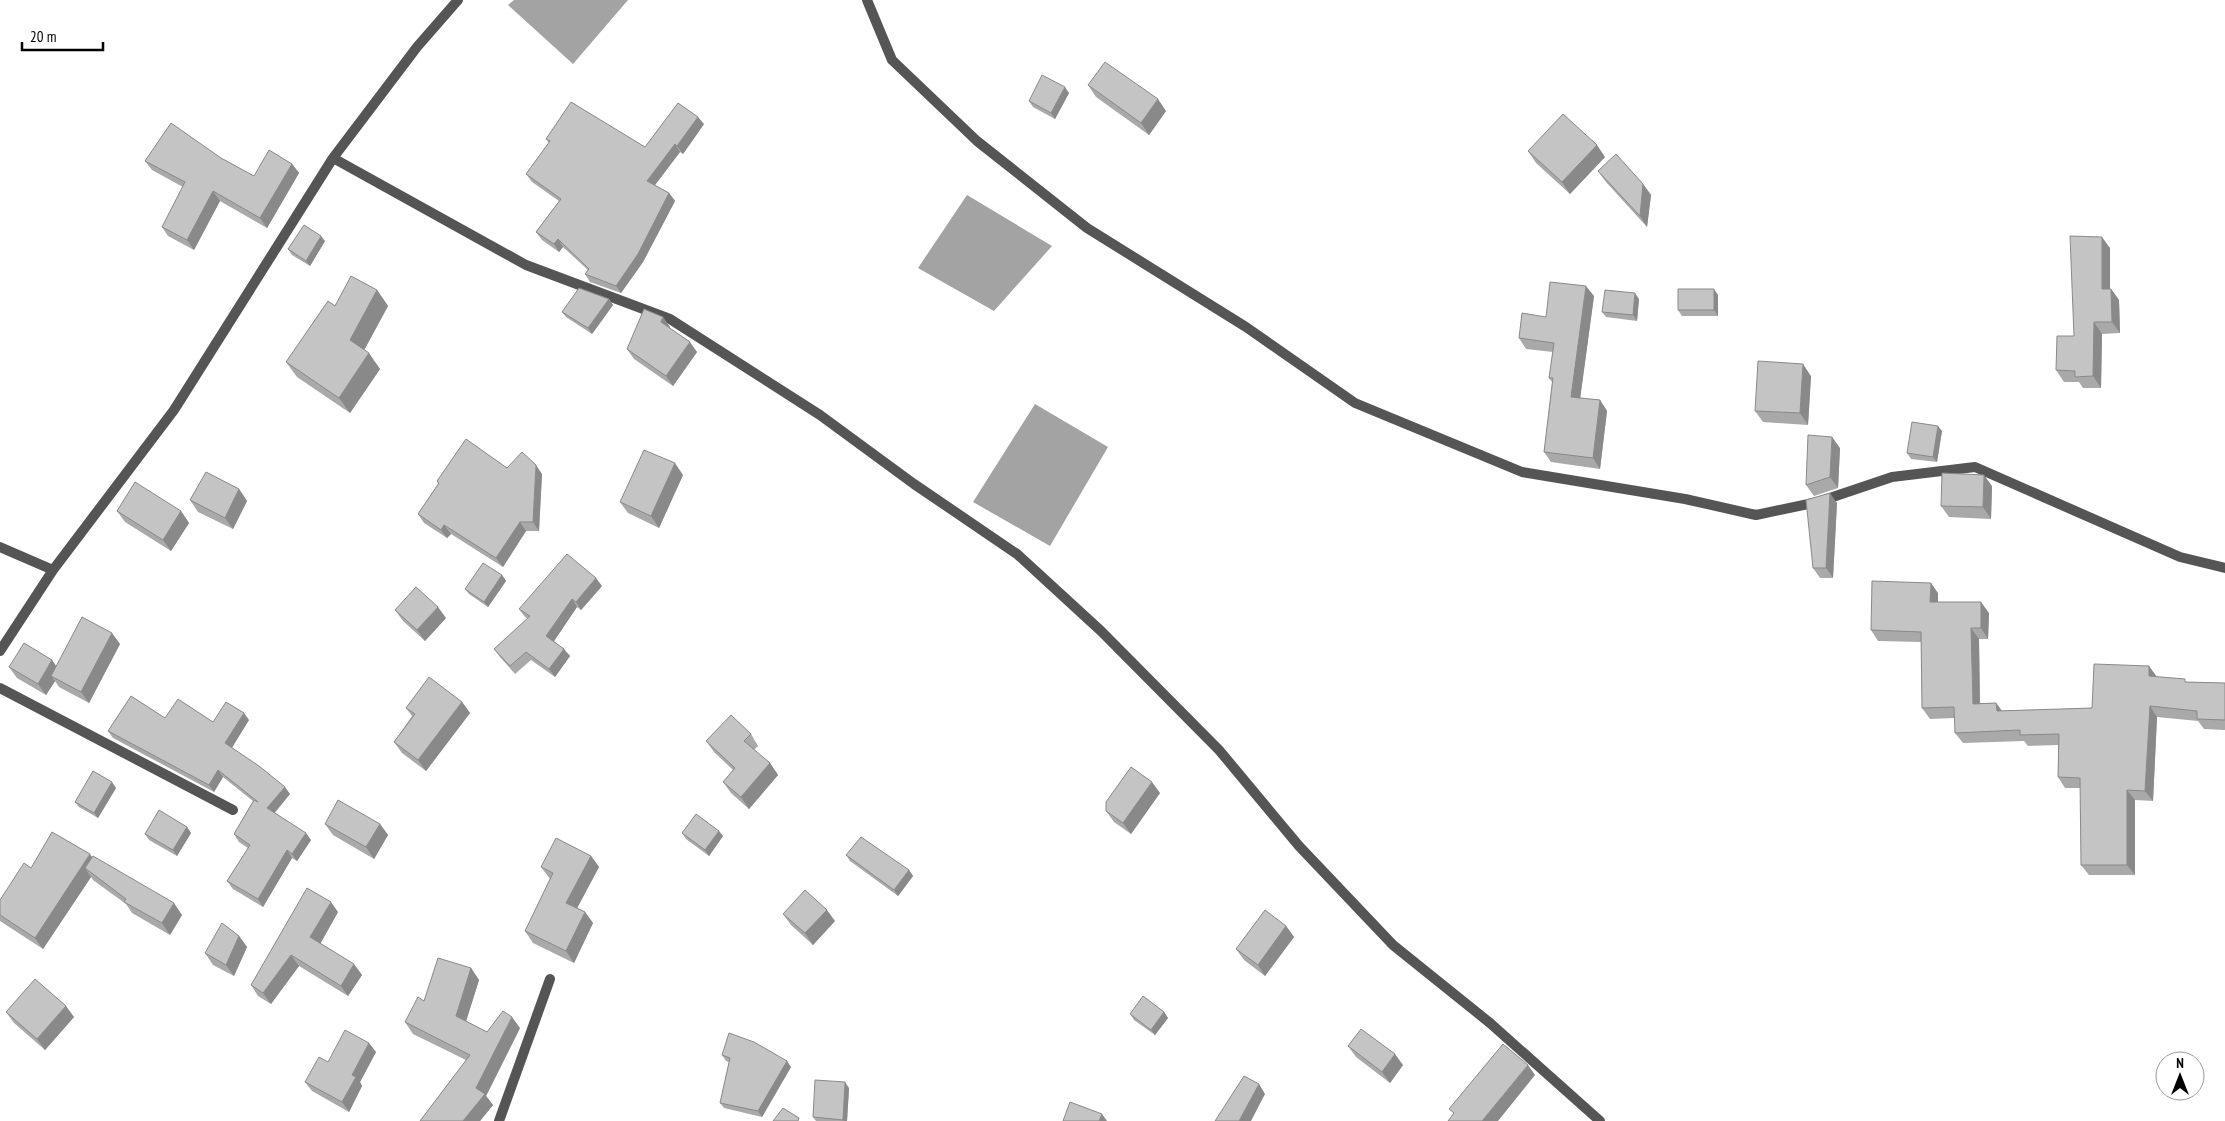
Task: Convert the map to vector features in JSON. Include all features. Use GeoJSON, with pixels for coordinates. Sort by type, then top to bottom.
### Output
{"type":"FeatureCollection","features":[{"type":"Feature","properties":{"kind":"street"},"geometry":{"type":"LineString","coordinates":[[0,651],[53,570],[174,410],[333,158],[417,47],[458,0]]}},
{"type":"Feature","properties":{"kind":"street"},"geometry":{"type":"LineString","coordinates":[[867,0],[892,60],[977,141],[1087,228],[1246,327],[1355,403],[1522,472],[1685,500],[1756,515],[1818,502],[1892,477],[1975,467],[2180,557],[2225,568]]}},
{"type":"Feature","properties":{"kind":"street"},"geometry":{"type":"LineString","coordinates":[[333,158],[526,266],[670,319],[820,415],[914,484],[1017,554],[1101,632],[1219,750],[1299,846],[1393,945],[1490,1023],[1600,1121]]}},
{"type":"Feature","properties":{"kind":"street"},"geometry":{"type":"LineString","coordinates":[[0,547],[53,570]]}},
{"type":"Feature","properties":{"kind":"street"},"geometry":{"type":"LineString","coordinates":[[0,688],[232,810]]}},
{"type":"Feature","properties":{"kind":"street"},"geometry":{"type":"LineString","coordinates":[[499,1121],[550,979]]}},
{"type":"Feature","properties":{"kind":"shaded area"},"geometry":{"type":"Polygon","coordinates":[[[514,0],[628,0],[573,64],[508,5],[514,0]]]}},
{"type":"Feature","properties":{"kind":"shaded area"},"geometry":{"type":"Polygon","coordinates":[[[967,195],[1052,246],[994,311],[918,268],[967,195]]]}},
{"type":"Feature","properties":{"kind":"shaded area"},"geometry":{"type":"Polygon","coordinates":[[[1035,404],[1108,447],[1050,546],[973,502],[1035,404]]]}},
{"type":"Feature","properties":{"kind":"building"},"geometry":{"type":"Polygon","coordinates":[[[1105,62],[1158,99],[1141,123],[1088,85],[1105,62]]]}},
{"type":"Feature","properties":{"kind":"building"},"geometry":{"type":"Polygon","coordinates":[[[1042,75],[1065,87],[1051,113],[1029,101],[1042,75]]]}},
{"type":"Feature","properties":{"kind":"building"},"geometry":{"type":"Polygon","coordinates":[[[571,102],[645,147],[678,103],[698,117],[677,146],[675,144],[647,181],[669,193],[638,254],[616,286],[585,274],[589,269],[558,239],[554,244],[536,232],[561,199],[526,174],[550,141],[546,139],[571,102]]]}},
{"type":"Feature","properties":{"kind":"building"},"geometry":{"type":"Polygon","coordinates":[[[1563,114],[1597,145],[1562,182],[1528,151],[1563,114]]]}},
{"type":"Feature","properties":{"kind":"building"},"geometry":{"type":"Polygon","coordinates":[[[171,123],[221,158],[254,176],[269,150],[292,164],[260,218],[213,191],[187,240],[162,227],[185,182],[145,161],[171,123]]]}},
{"type":"Feature","properties":{"kind":"building"},"geometry":{"type":"Polygon","coordinates":[[[1616,154],[1643,184],[1640,216],[1598,171],[1616,154]]]}},
{"type":"Feature","properties":{"kind":"building"},"geometry":{"type":"Polygon","coordinates":[[[304,225],[321,236],[306,261],[288,249],[304,225]]]}},
{"type":"Feature","properties":{"kind":"building"},"geometry":{"type":"Polygon","coordinates":[[[2070,236],[2102,237],[2102,289],[2111,289],[2112,322],[2094,322],[2093,376],[2075,377],[2075,371],[2056,370],[2057,336],[2074,336],[2070,236]]]}},
{"type":"Feature","properties":{"kind":"building"},"geometry":{"type":"Polygon","coordinates":[[[351,276],[377,290],[350,340],[369,353],[339,398],[286,362],[328,301],[335,306],[351,276]]]}},
{"type":"Feature","properties":{"kind":"building"},"geometry":{"type":"Polygon","coordinates":[[[1550,282],[1586,286],[1571,397],[1600,400],[1593,458],[1544,452],[1553,378],[1549,378],[1554,343],[1519,338],[1522,313],[1546,317],[1550,282]]]}},
{"type":"Feature","properties":{"kind":"building"},"geometry":{"type":"Polygon","coordinates":[[[579,288],[609,299],[588,328],[562,312],[579,288]]]}},
{"type":"Feature","properties":{"kind":"building"},"geometry":{"type":"Polygon","coordinates":[[[1678,289],[1714,289],[1714,310],[1678,310],[1678,289]]]}},
{"type":"Feature","properties":{"kind":"building"},"geometry":{"type":"Polygon","coordinates":[[[1605,290],[1635,293],[1633,315],[1602,312],[1605,290]]]}},
{"type":"Feature","properties":{"kind":"building"},"geometry":{"type":"Polygon","coordinates":[[[644,309],[663,317],[661,322],[690,342],[666,376],[627,349],[644,309]]]}},
{"type":"Feature","properties":{"kind":"building"},"geometry":{"type":"Polygon","coordinates":[[[1758,361],[1803,364],[1800,413],[1755,411],[1758,361]]]}},
{"type":"Feature","properties":{"kind":"building"},"geometry":{"type":"Polygon","coordinates":[[[1912,422],[1938,426],[1933,457],[1907,453],[1912,422]]]}},
{"type":"Feature","properties":{"kind":"building"},"geometry":{"type":"Polygon","coordinates":[[[1808,435],[1832,437],[1830,477],[1806,485],[1808,435]]]}},
{"type":"Feature","properties":{"kind":"building"},"geometry":{"type":"Polygon","coordinates":[[[466,439],[507,468],[522,452],[536,465],[533,522],[520,522],[496,558],[444,525],[441,530],[418,514],[439,483],[437,481],[466,439]]]}},
{"type":"Feature","properties":{"kind":"building"},"geometry":{"type":"Polygon","coordinates":[[[644,450],[675,463],[651,516],[620,502],[644,450]]]}},
{"type":"Feature","properties":{"kind":"building"},"geometry":{"type":"Polygon","coordinates":[[[206,472],[239,489],[225,518],[190,500],[206,472]]]}},
{"type":"Feature","properties":{"kind":"building"},"geometry":{"type":"Polygon","coordinates":[[[1942,473],[1984,475],[1983,507],[1941,506],[1942,473]]]}},
{"type":"Feature","properties":{"kind":"building"},"geometry":{"type":"Polygon","coordinates":[[[135,482],[181,511],[163,540],[117,511],[135,482]]]}},
{"type":"Feature","properties":{"kind":"building"},"geometry":{"type":"Polygon","coordinates":[[[1830,493],[1826,568],[1813,568],[1806,500],[1830,493]]]}},
{"type":"Feature","properties":{"kind":"building"},"geometry":{"type":"Polygon","coordinates":[[[567,554],[596,578],[576,602],[572,599],[546,636],[564,649],[549,669],[526,652],[510,666],[494,649],[530,616],[519,609],[567,554]]]}},
{"type":"Feature","properties":{"kind":"building"},"geometry":{"type":"Polygon","coordinates":[[[483,563],[502,575],[484,602],[465,589],[483,563]]]}},
{"type":"Feature","properties":{"kind":"building"},"geometry":{"type":"Polygon","coordinates":[[[1872,581],[1931,583],[1930,602],[1981,602],[1981,628],[1971,628],[1973,704],[1996,703],[1997,711],[2092,708],[2094,664],[2149,666],[2149,676],[2185,679],[2185,682],[2225,683],[2225,720],[2197,719],[2197,711],[2150,706],[2145,791],[2127,790],[2127,865],[2081,865],[2080,778],[2058,777],[2059,734],[2020,735],[2020,730],[1955,733],[1954,707],[1922,708],[1921,632],[1871,630],[1872,581]]]}},
{"type":"Feature","properties":{"kind":"building"},"geometry":{"type":"Polygon","coordinates":[[[416,587],[438,607],[417,630],[395,610],[416,587]]]}},
{"type":"Feature","properties":{"kind":"building"},"geometry":{"type":"Polygon","coordinates":[[[82,617],[112,633],[81,692],[51,676],[82,617]]]}},
{"type":"Feature","properties":{"kind":"building"},"geometry":{"type":"Polygon","coordinates":[[[24,643],[52,660],[38,684],[9,667],[24,643]]]}},
{"type":"Feature","properties":{"kind":"building"},"geometry":{"type":"Polygon","coordinates":[[[429,677],[462,702],[418,760],[394,742],[415,714],[406,708],[429,677]]]}},
{"type":"Feature","properties":{"kind":"building"},"geometry":{"type":"Polygon","coordinates":[[[131,696],[165,718],[178,699],[213,722],[226,702],[244,713],[225,743],[259,766],[285,787],[267,808],[306,833],[292,854],[287,850],[258,899],[227,881],[250,845],[234,834],[254,800],[258,802],[218,770],[209,785],[108,731],[131,696]]]}},
{"type":"Feature","properties":{"kind":"building"},"geometry":{"type":"Polygon","coordinates":[[[731,715],[751,734],[744,741],[770,763],[741,797],[723,782],[735,768],[706,741],[731,715]]]}},
{"type":"Feature","properties":{"kind":"building"},"geometry":{"type":"Polygon","coordinates":[[[1131,767],[1152,782],[1123,823],[1106,811],[1106,802],[1131,767]]]}},
{"type":"Feature","properties":{"kind":"building"},"geometry":{"type":"Polygon","coordinates":[[[93,771],[112,782],[94,813],[75,802],[93,771]]]}},
{"type":"Feature","properties":{"kind":"building"},"geometry":{"type":"Polygon","coordinates":[[[338,800],[380,824],[366,847],[325,824],[338,800]]]}},
{"type":"Feature","properties":{"kind":"building"},"geometry":{"type":"Polygon","coordinates":[[[159,810],[187,827],[173,850],[145,834],[159,810]]]}},
{"type":"Feature","properties":{"kind":"building"},"geometry":{"type":"Polygon","coordinates":[[[696,814],[719,831],[705,850],[682,833],[696,814]]]}},
{"type":"Feature","properties":{"kind":"building"},"geometry":{"type":"Polygon","coordinates":[[[52,832],[90,854],[35,938],[0,915],[0,900],[24,863],[31,868],[52,832]]]}},
{"type":"Feature","properties":{"kind":"building"},"geometry":{"type":"Polygon","coordinates":[[[861,837],[909,870],[894,890],[846,855],[861,837]]]}},
{"type":"Feature","properties":{"kind":"building"},"geometry":{"type":"Polygon","coordinates":[[[556,838],[591,856],[566,903],[585,912],[566,951],[525,931],[553,873],[541,867],[556,838]]]}},
{"type":"Feature","properties":{"kind":"building"},"geometry":{"type":"Polygon","coordinates":[[[93,856],[174,903],[162,923],[124,902],[126,899],[85,868],[93,856]]]}},
{"type":"Feature","properties":{"kind":"building"},"geometry":{"type":"Polygon","coordinates":[[[307,888],[331,902],[310,937],[354,964],[341,986],[291,955],[263,993],[251,985],[307,888]]]}},
{"type":"Feature","properties":{"kind":"building"},"geometry":{"type":"Polygon","coordinates":[[[805,890],[827,910],[805,933],[783,914],[805,890]]]}},
{"type":"Feature","properties":{"kind":"building"},"geometry":{"type":"Polygon","coordinates":[[[1265,910],[1286,926],[1258,965],[1236,949],[1265,910]]]}},
{"type":"Feature","properties":{"kind":"building"},"geometry":{"type":"Polygon","coordinates":[[[222,923],[239,936],[226,965],[205,953],[222,923]]]}},
{"type":"Feature","properties":{"kind":"building"},"geometry":{"type":"Polygon","coordinates":[[[438,958],[471,968],[456,1016],[487,1032],[503,1011],[512,1017],[476,1088],[485,1094],[463,1121],[420,1121],[470,1055],[405,1022],[418,997],[424,1001],[438,958]]]}},
{"type":"Feature","properties":{"kind":"building"},"geometry":{"type":"Polygon","coordinates":[[[35,979],[66,1006],[37,1039],[6,1012],[35,979]]]}},
{"type":"Feature","properties":{"kind":"building"},"geometry":{"type":"Polygon","coordinates":[[[1143,996],[1164,1012],[1151,1030],[1130,1014],[1143,996]]]}},
{"type":"Feature","properties":{"kind":"building"},"geometry":{"type":"Polygon","coordinates":[[[1361,1029],[1395,1054],[1382,1072],[1348,1046],[1361,1029]]]}},
{"type":"Feature","properties":{"kind":"building"},"geometry":{"type":"Polygon","coordinates":[[[345,1030],[369,1043],[352,1075],[356,1077],[342,1102],[305,1082],[319,1057],[328,1062],[345,1030]]]}},
{"type":"Feature","properties":{"kind":"building"},"geometry":{"type":"Polygon","coordinates":[[[729,1033],[754,1042],[787,1061],[758,1111],[720,1103],[730,1058],[722,1055],[729,1033]]]}},
{"type":"Feature","properties":{"kind":"building"},"geometry":{"type":"Polygon","coordinates":[[[1503,1044],[1528,1065],[1482,1121],[1448,1121],[1454,1113],[1449,1109],[1503,1044]]]}},
{"type":"Feature","properties":{"kind":"building"},"geometry":{"type":"Polygon","coordinates":[[[1244,1076],[1259,1084],[1239,1121],[1215,1121],[1244,1076]]]}},
{"type":"Feature","properties":{"kind":"building"},"geometry":{"type":"Polygon","coordinates":[[[815,1080],[845,1082],[843,1120],[813,1117],[815,1080]]]}},
{"type":"Feature","properties":{"kind":"building"},"geometry":{"type":"Polygon","coordinates":[[[1070,1102],[1102,1114],[1099,1121],[1063,1121],[1070,1102]]]}},
{"type":"Feature","properties":{"kind":"building"},"geometry":{"type":"Polygon","coordinates":[[[783,1108],[799,1118],[798,1121],[773,1121],[783,1108]]]}}]}
